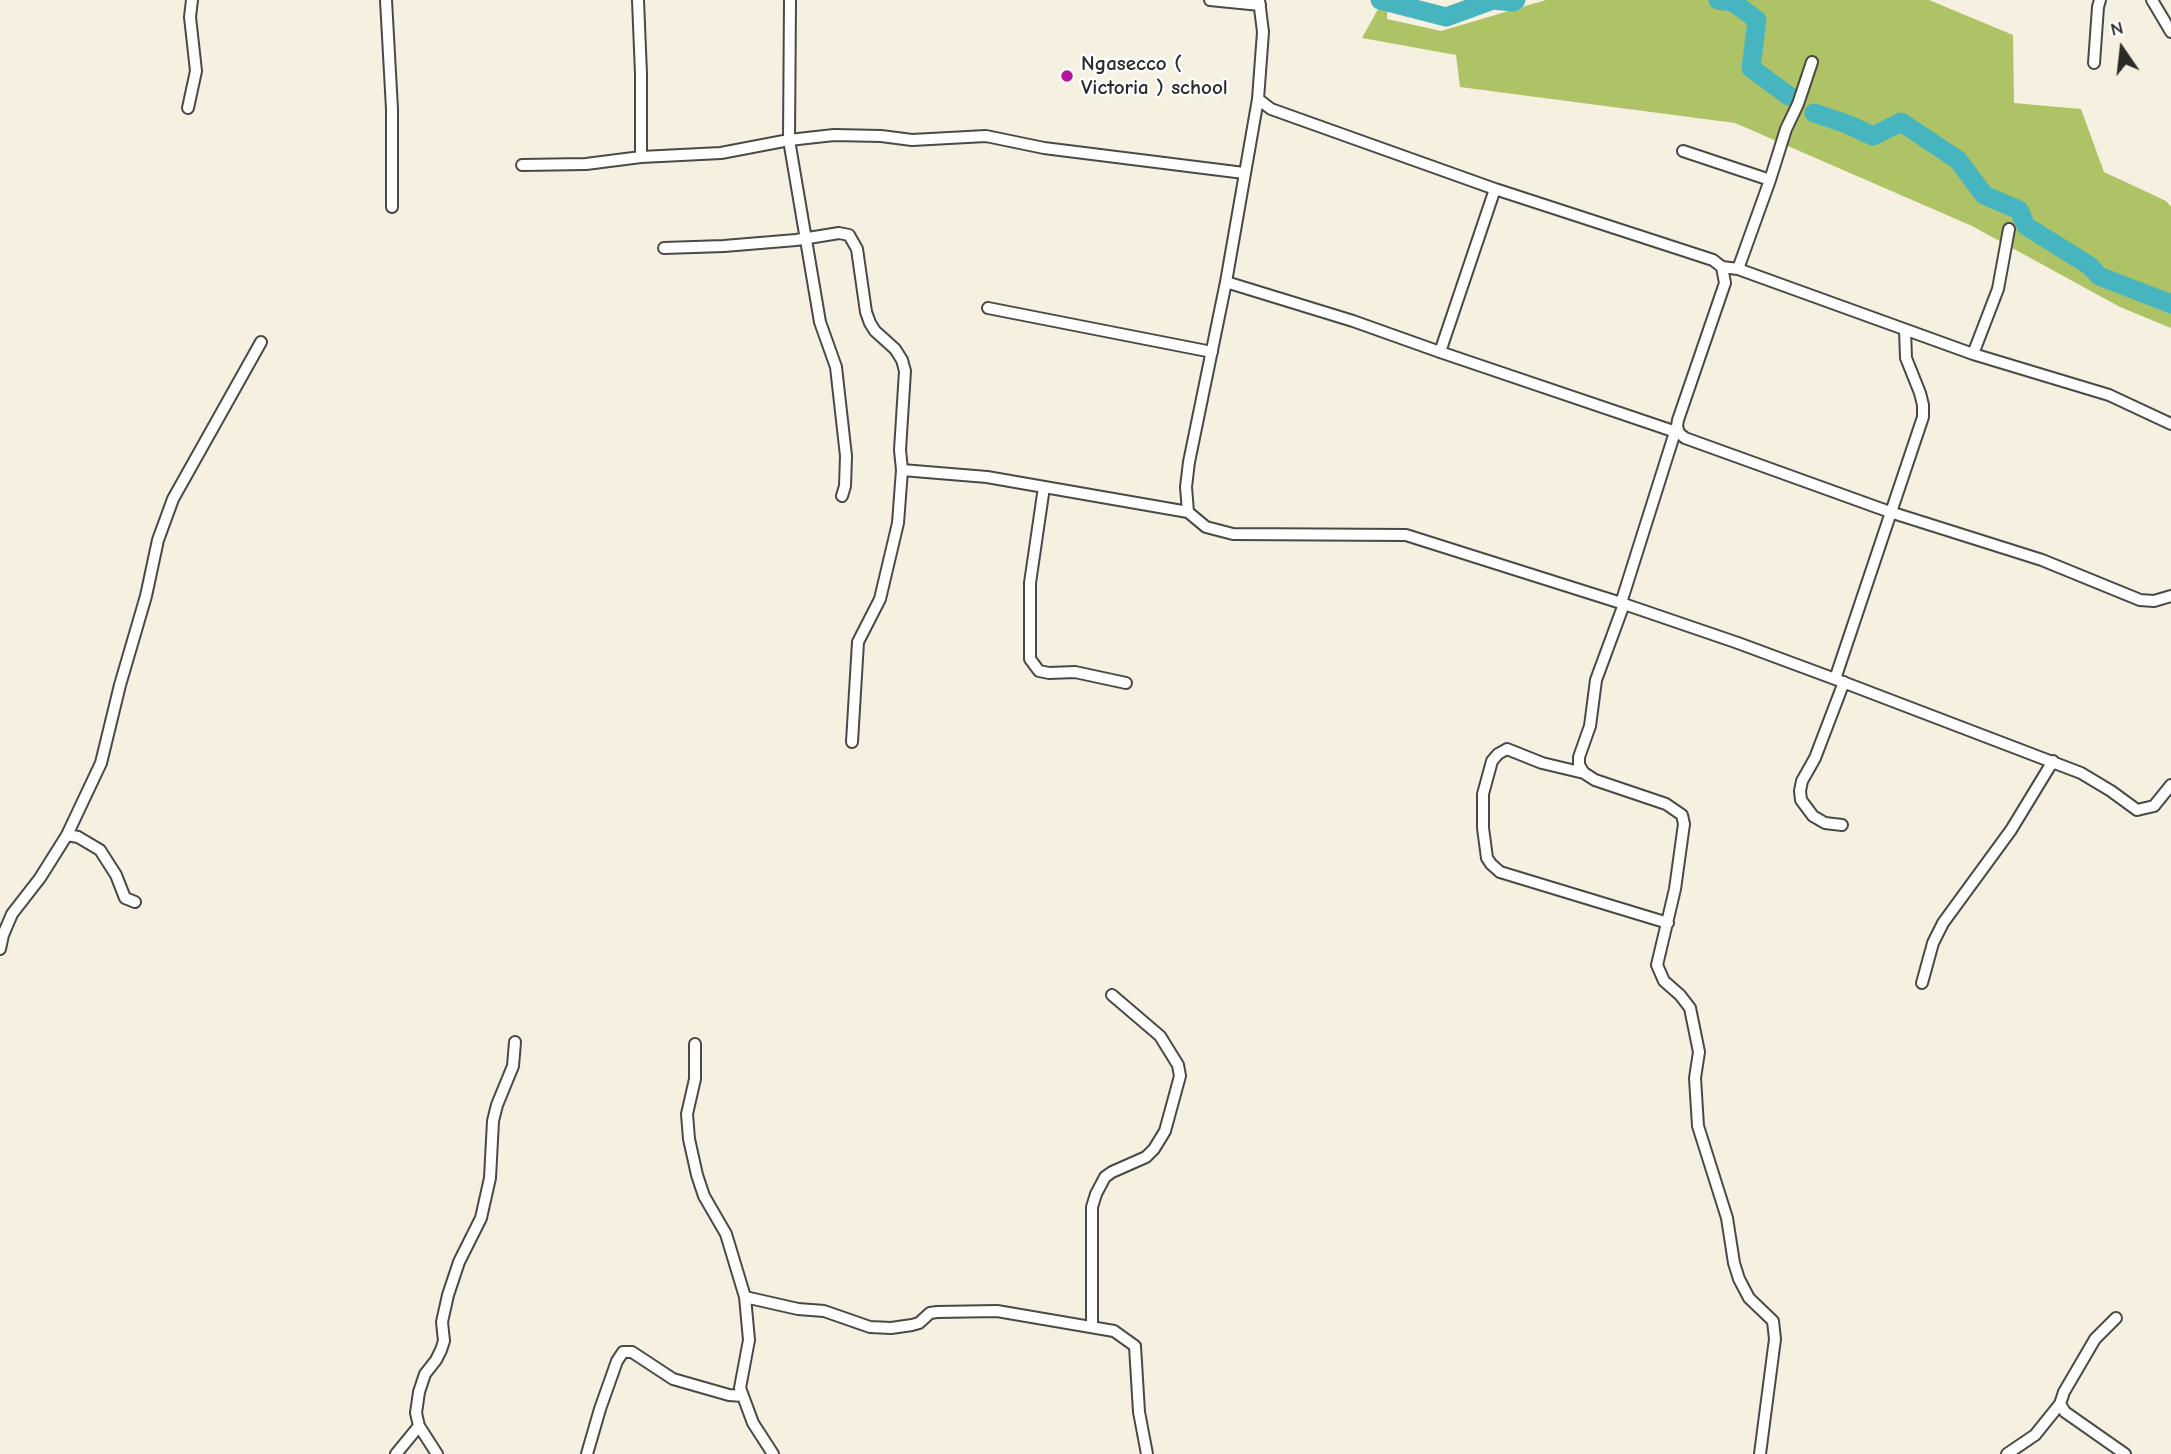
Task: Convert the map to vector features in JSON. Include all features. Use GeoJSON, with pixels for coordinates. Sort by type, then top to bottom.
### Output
{"type":"FeatureCollection","features":[{"type":"Feature","properties":{"kind":"street"},"geometry":{"type":"LineString","coordinates":[[188,108],[197,71],[190,17],[192,0]]}},
{"type":"Feature","properties":{"kind":"street"},"geometry":{"type":"LineString","coordinates":[[386,0],[392,109],[392,207]]}},
{"type":"Feature","properties":{"kind":"street"},"geometry":{"type":"LineString","coordinates":[[638,0],[641,157]]}},
{"type":"Feature","properties":{"kind":"street"},"geometry":{"type":"LineString","coordinates":[[790,0],[789,141],[820,322],[836,367],[846,456],[842,496]]}},
{"type":"Feature","properties":{"kind":"street"},"geometry":{"type":"LineString","coordinates":[[1188,512],[1186,487],[1189,462],[1226,282],[1258,99],[1263,32],[1259,2],[1210,0]]}},
{"type":"Feature","properties":{"kind":"street"},"geometry":{"type":"LineString","coordinates":[[2094,63],[2100,0]]}},
{"type":"Feature","properties":{"kind":"street"},"geometry":{"type":"LineString","coordinates":[[2152,0],[2171,32]]}},
{"type":"Feature","properties":{"kind":"street"},"geometry":{"type":"LineString","coordinates":[[1738,269],[1812,62]]}},
{"type":"Feature","properties":{"kind":"street"},"geometry":{"type":"LineString","coordinates":[[1258,99],[1271,109],[1495,189],[1713,260],[1722,267],[1738,269],[1973,354],[2109,395],[2171,424]]}},
{"type":"Feature","properties":{"kind":"street"},"geometry":{"type":"LineString","coordinates":[[522,164],[586,164],[641,157],[721,152],[847,135],[925,140],[986,136],[1044,148],[1244,173]]}},
{"type":"Feature","properties":{"kind":"street"},"geometry":{"type":"LineString","coordinates":[[1683,151],[1770,180]]}},
{"type":"Feature","properties":{"kind":"street"},"geometry":{"type":"LineString","coordinates":[[1440,352],[1495,189]]}},
{"type":"Feature","properties":{"kind":"street"},"geometry":{"type":"LineString","coordinates":[[1973,354],[1998,289],[2009,229]]}},
{"type":"Feature","properties":{"kind":"street"},"geometry":{"type":"LineString","coordinates":[[664,248],[724,246],[839,233],[849,235],[857,249],[870,323],[902,360],[905,371],[898,523],[880,599],[858,642],[852,742]]}},
{"type":"Feature","properties":{"kind":"street"},"geometry":{"type":"LineString","coordinates":[[1584,773],[1579,765],[1579,757],[1590,726],[1596,680],[1677,433],[1676,426],[1725,283],[1722,267]]}},
{"type":"Feature","properties":{"kind":"street"},"geometry":{"type":"LineString","coordinates":[[1226,282],[1353,321],[1677,433],[1696,443],[1890,512],[2042,560],[2140,600],[2154,601],[2171,596]]}},
{"type":"Feature","properties":{"kind":"street"},"geometry":{"type":"LineString","coordinates":[[988,308],[1212,352]]}},
{"type":"Feature","properties":{"kind":"street"},"geometry":{"type":"LineString","coordinates":[[1842,825],[1825,823],[1813,816],[1801,800],[1800,791],[1802,781],[1815,758],[1890,512],[1923,417],[1920,393],[1906,358],[1905,330]]}},
{"type":"Feature","properties":{"kind":"street"},"geometry":{"type":"LineString","coordinates":[[0,948],[12,914],[40,878],[67,835],[101,763],[146,596],[158,540],[173,499],[261,342]]}},
{"type":"Feature","properties":{"kind":"street"},"geometry":{"type":"LineString","coordinates":[[902,470],[987,477],[1188,512],[1206,527],[1233,534],[1406,535],[1623,604],[1839,680],[2081,773],[2137,810],[2154,806],[2171,785]]}},
{"type":"Feature","properties":{"kind":"street"},"geometry":{"type":"LineString","coordinates":[[1044,487],[1030,583],[1030,659],[1039,671],[1075,672],[1126,683]]}},
{"type":"Feature","properties":{"kind":"street"},"geometry":{"type":"LineString","coordinates":[[1668,923],[1500,872],[1491,864],[1487,858],[1483,828],[1483,794],[1492,761],[1497,754],[1507,750],[1542,763],[1584,773],[1595,780],[1666,804],[1682,815],[1684,824],[1675,889],[1668,923],[1657,965],[1664,981],[1685,1001],[1692,1016],[1699,1052],[1695,1101],[1700,1136],[1727,1218],[1734,1263],[1743,1290],[1773,1321],[1775,1339],[1760,1454]]}},
{"type":"Feature","properties":{"kind":"street"},"geometry":{"type":"LineString","coordinates":[[1922,983],[1933,943],[1943,923],[2011,831],[2053,761]]}},
{"type":"Feature","properties":{"kind":"street"},"geometry":{"type":"LineString","coordinates":[[67,835],[78,837],[100,850],[116,875],[125,898],[135,902]]}},
{"type":"Feature","properties":{"kind":"street"},"geometry":{"type":"LineString","coordinates":[[1092,1327],[1092,1207],[1096,1194],[1105,1177],[1146,1157],[1154,1149],[1165,1130],[1180,1076],[1178,1065],[1160,1036],[1112,995]]}},
{"type":"Feature","properties":{"kind":"street"},"geometry":{"type":"LineString","coordinates":[[437,1454],[419,1426],[416,1413],[419,1392],[425,1374],[441,1350],[444,1341],[442,1322],[448,1294],[459,1262],[481,1218],[490,1178],[493,1121],[513,1066],[515,1042]]}},
{"type":"Feature","properties":{"kind":"street"},"geometry":{"type":"LineString","coordinates":[[695,1044],[695,1080],[687,1114],[689,1139],[696,1175],[704,1196],[726,1234],[746,1297],[749,1340],[740,1388],[753,1423],[773,1454]]}},
{"type":"Feature","properties":{"kind":"street"},"geometry":{"type":"LineString","coordinates":[[746,1297],[824,1311],[870,1326],[891,1328],[919,1323],[930,1313],[997,1311],[1114,1331],[1135,1346],[1139,1412],[1147,1454]]}},
{"type":"Feature","properties":{"kind":"street"},"geometry":{"type":"LineString","coordinates":[[2007,1454],[2035,1435],[2060,1404],[2064,1392],[2095,1339],[2116,1318]]}},
{"type":"Feature","properties":{"kind":"street"},"geometry":{"type":"LineString","coordinates":[[587,1454],[592,1429],[617,1360],[623,1352],[632,1352],[673,1379],[729,1395],[743,1396]]}},
{"type":"Feature","properties":{"kind":"street"},"geometry":{"type":"LineString","coordinates":[[2060,1404],[2065,1412],[2125,1454]]}},
{"type":"Feature","properties":{"kind":"street"},"geometry":{"type":"LineString","coordinates":[[396,1454],[419,1426]]}},
{"type":"Feature","properties":{"kind":"green space"},"geometry":{"type":"Polygon","coordinates":[[[1383,0],[1388,0],[1387,19],[1441,31],[1546,0],[1929,0],[2013,35],[2014,103],[2081,109],[2104,172],[2166,201],[2171,207],[2171,328],[2120,307],[1972,226],[1735,123],[1460,87],[1456,55],[1362,38],[1383,0]]]}},
{"type":"Feature","properties":{"kind":"waterway"},"geometry":{"type":"LineString","coordinates":[[1380,0],[1446,17],[1493,0],[1516,0]]}},
{"type":"Feature","properties":{"kind":"waterway"},"geometry":{"type":"LineString","coordinates":[[1718,0],[1733,2],[1757,20],[1751,68],[1789,96]]}},
{"type":"Feature","properties":{"kind":"waterway"},"geometry":{"type":"LineString","coordinates":[[1814,113],[1873,136],[1901,122],[1958,160],[1984,195],[2019,210],[2026,226],[2090,266],[2099,276],[2171,304]]}},
{"type":"Feature","properties":{"kind":"place","name":"Ngasecco ( Victoria ) school"},"geometry":{"type":"Point","coordinates":[1067,76]}}]}
